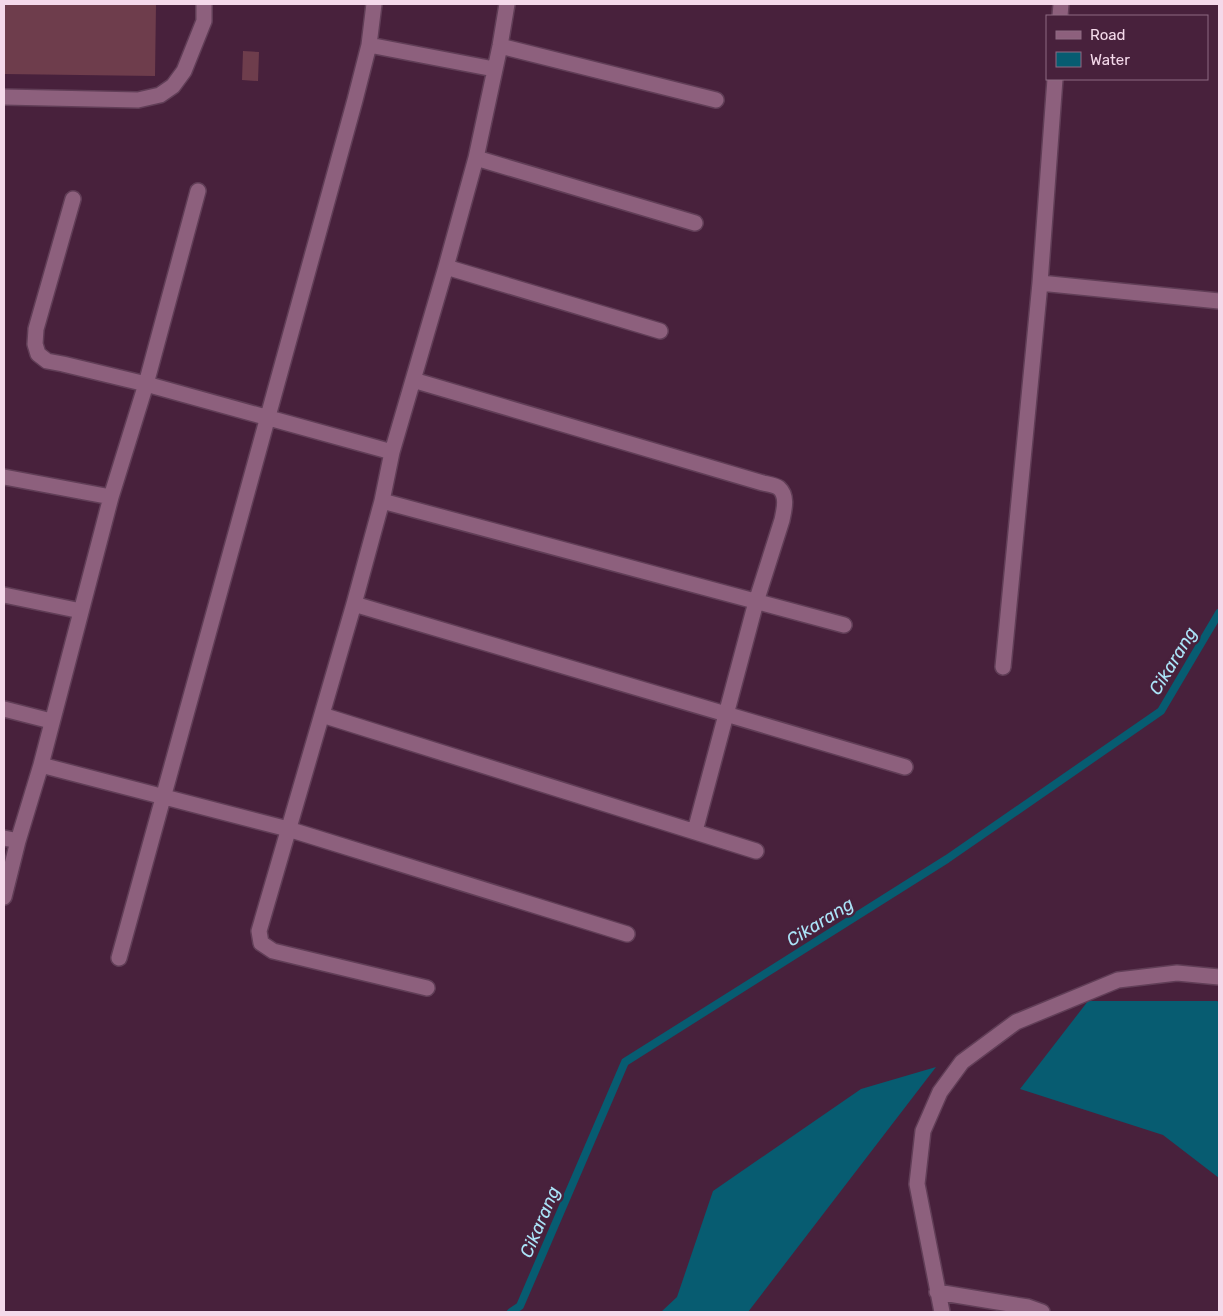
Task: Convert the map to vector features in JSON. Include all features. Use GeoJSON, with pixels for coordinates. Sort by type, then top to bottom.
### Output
{"type":"FeatureCollection","features":[{"type":"Feature","properties":{"kind":"street"},"geometry":{"type":"LineString","coordinates":[[4,98],[138,100],[160,95],[173,86],[184,71],[204,21],[204,4]]}},
{"type":"Feature","properties":{"kind":"street"},"geometry":{"type":"LineString","coordinates":[[119,958],[355,100],[368,45],[374,4]]}},
{"type":"Feature","properties":{"kind":"street"},"geometry":{"type":"LineString","coordinates":[[427,988],[273,951],[262,943],[259,931],[354,604],[382,502],[392,452],[476,158],[507,4]]}},
{"type":"Feature","properties":{"kind":"street"},"geometry":{"type":"LineString","coordinates":[[368,45],[494,69]]}},
{"type":"Feature","properties":{"kind":"street"},"geometry":{"type":"LineString","coordinates":[[500,46],[716,100]]}},
{"type":"Feature","properties":{"kind":"street"},"geometry":{"type":"LineString","coordinates":[[1003,667],[1040,283],[1055,80]]}},
{"type":"Feature","properties":{"kind":"street"},"geometry":{"type":"LineString","coordinates":[[476,158],[695,223]]}},
{"type":"Feature","properties":{"kind":"street"},"geometry":{"type":"LineString","coordinates":[[4,897],[11,840],[41,765],[111,497],[146,384],[198,191]]}},
{"type":"Feature","properties":{"kind":"street"},"geometry":{"type":"LineString","coordinates":[[73,199],[36,329],[35,344],[38,354],[47,361],[146,384],[392,452]]}},
{"type":"Feature","properties":{"kind":"street"},"geometry":{"type":"LineString","coordinates":[[446,267],[660,331]]}},
{"type":"Feature","properties":{"kind":"street"},"geometry":{"type":"LineString","coordinates":[[1040,283],[1219,301]]}},
{"type":"Feature","properties":{"kind":"street"},"geometry":{"type":"LineString","coordinates":[[413,380],[778,488],[784,496],[784,508],[756,602],[695,831]]}},
{"type":"Feature","properties":{"kind":"street"},"geometry":{"type":"LineString","coordinates":[[4,477],[111,497]]}},
{"type":"Feature","properties":{"kind":"street"},"geometry":{"type":"LineString","coordinates":[[382,502],[844,624]]}},
{"type":"Feature","properties":{"kind":"street"},"geometry":{"type":"LineString","coordinates":[[4,595],[81,611]]}},
{"type":"Feature","properties":{"kind":"street"},"geometry":{"type":"LineString","coordinates":[[354,604],[905,768]]}},
{"type":"Feature","properties":{"kind":"street"},"geometry":{"type":"LineString","coordinates":[[4,709],[51,721]]}},
{"type":"Feature","properties":{"kind":"street"},"geometry":{"type":"LineString","coordinates":[[322,715],[756,851]]}},
{"type":"Feature","properties":{"kind":"street"},"geometry":{"type":"LineString","coordinates":[[41,765],[288,829],[627,934]]}},
{"type":"Feature","properties":{"kind":"street"},"geometry":{"type":"LineString","coordinates":[[942,1312],[917,1184],[923,1131],[940,1092],[962,1062],[1016,1022],[1118,980],[1178,973],[1219,977]]}},
{"type":"Feature","properties":{"kind":"street"},"geometry":{"type":"LineString","coordinates":[[937,1292],[1028,1307],[1042,1312]]}},
{"type":"Feature","properties":{"kind":"water"},"geometry":{"type":"Polygon","coordinates":[[[1088,1001],[1219,1002],[1219,1178],[1163,1135],[1020,1089],[1088,1001]]]}},
{"type":"Feature","properties":{"kind":"water"},"geometry":{"type":"Polygon","coordinates":[[[936,1067],[748,1312],[661,1312],[677,1297],[713,1191],[861,1089],[936,1067]]]}},
{"type":"Feature","properties":{"kind":"building"},"geometry":{"type":"Polygon","coordinates":[[[4,4],[156,4],[155,76],[4,74],[4,4]]]}},
{"type":"Feature","properties":{"kind":"building"},"geometry":{"type":"Polygon","coordinates":[[[243,51],[259,52],[258,81],[242,80],[243,51]]]}},
{"type":"Feature","properties":{"kind":"waterway","name":"Cikarang"},"geometry":{"type":"LineString","coordinates":[[511,1312],[520,1306],[625,1062],[947,859],[1161,711],[1219,613]]}}]}
